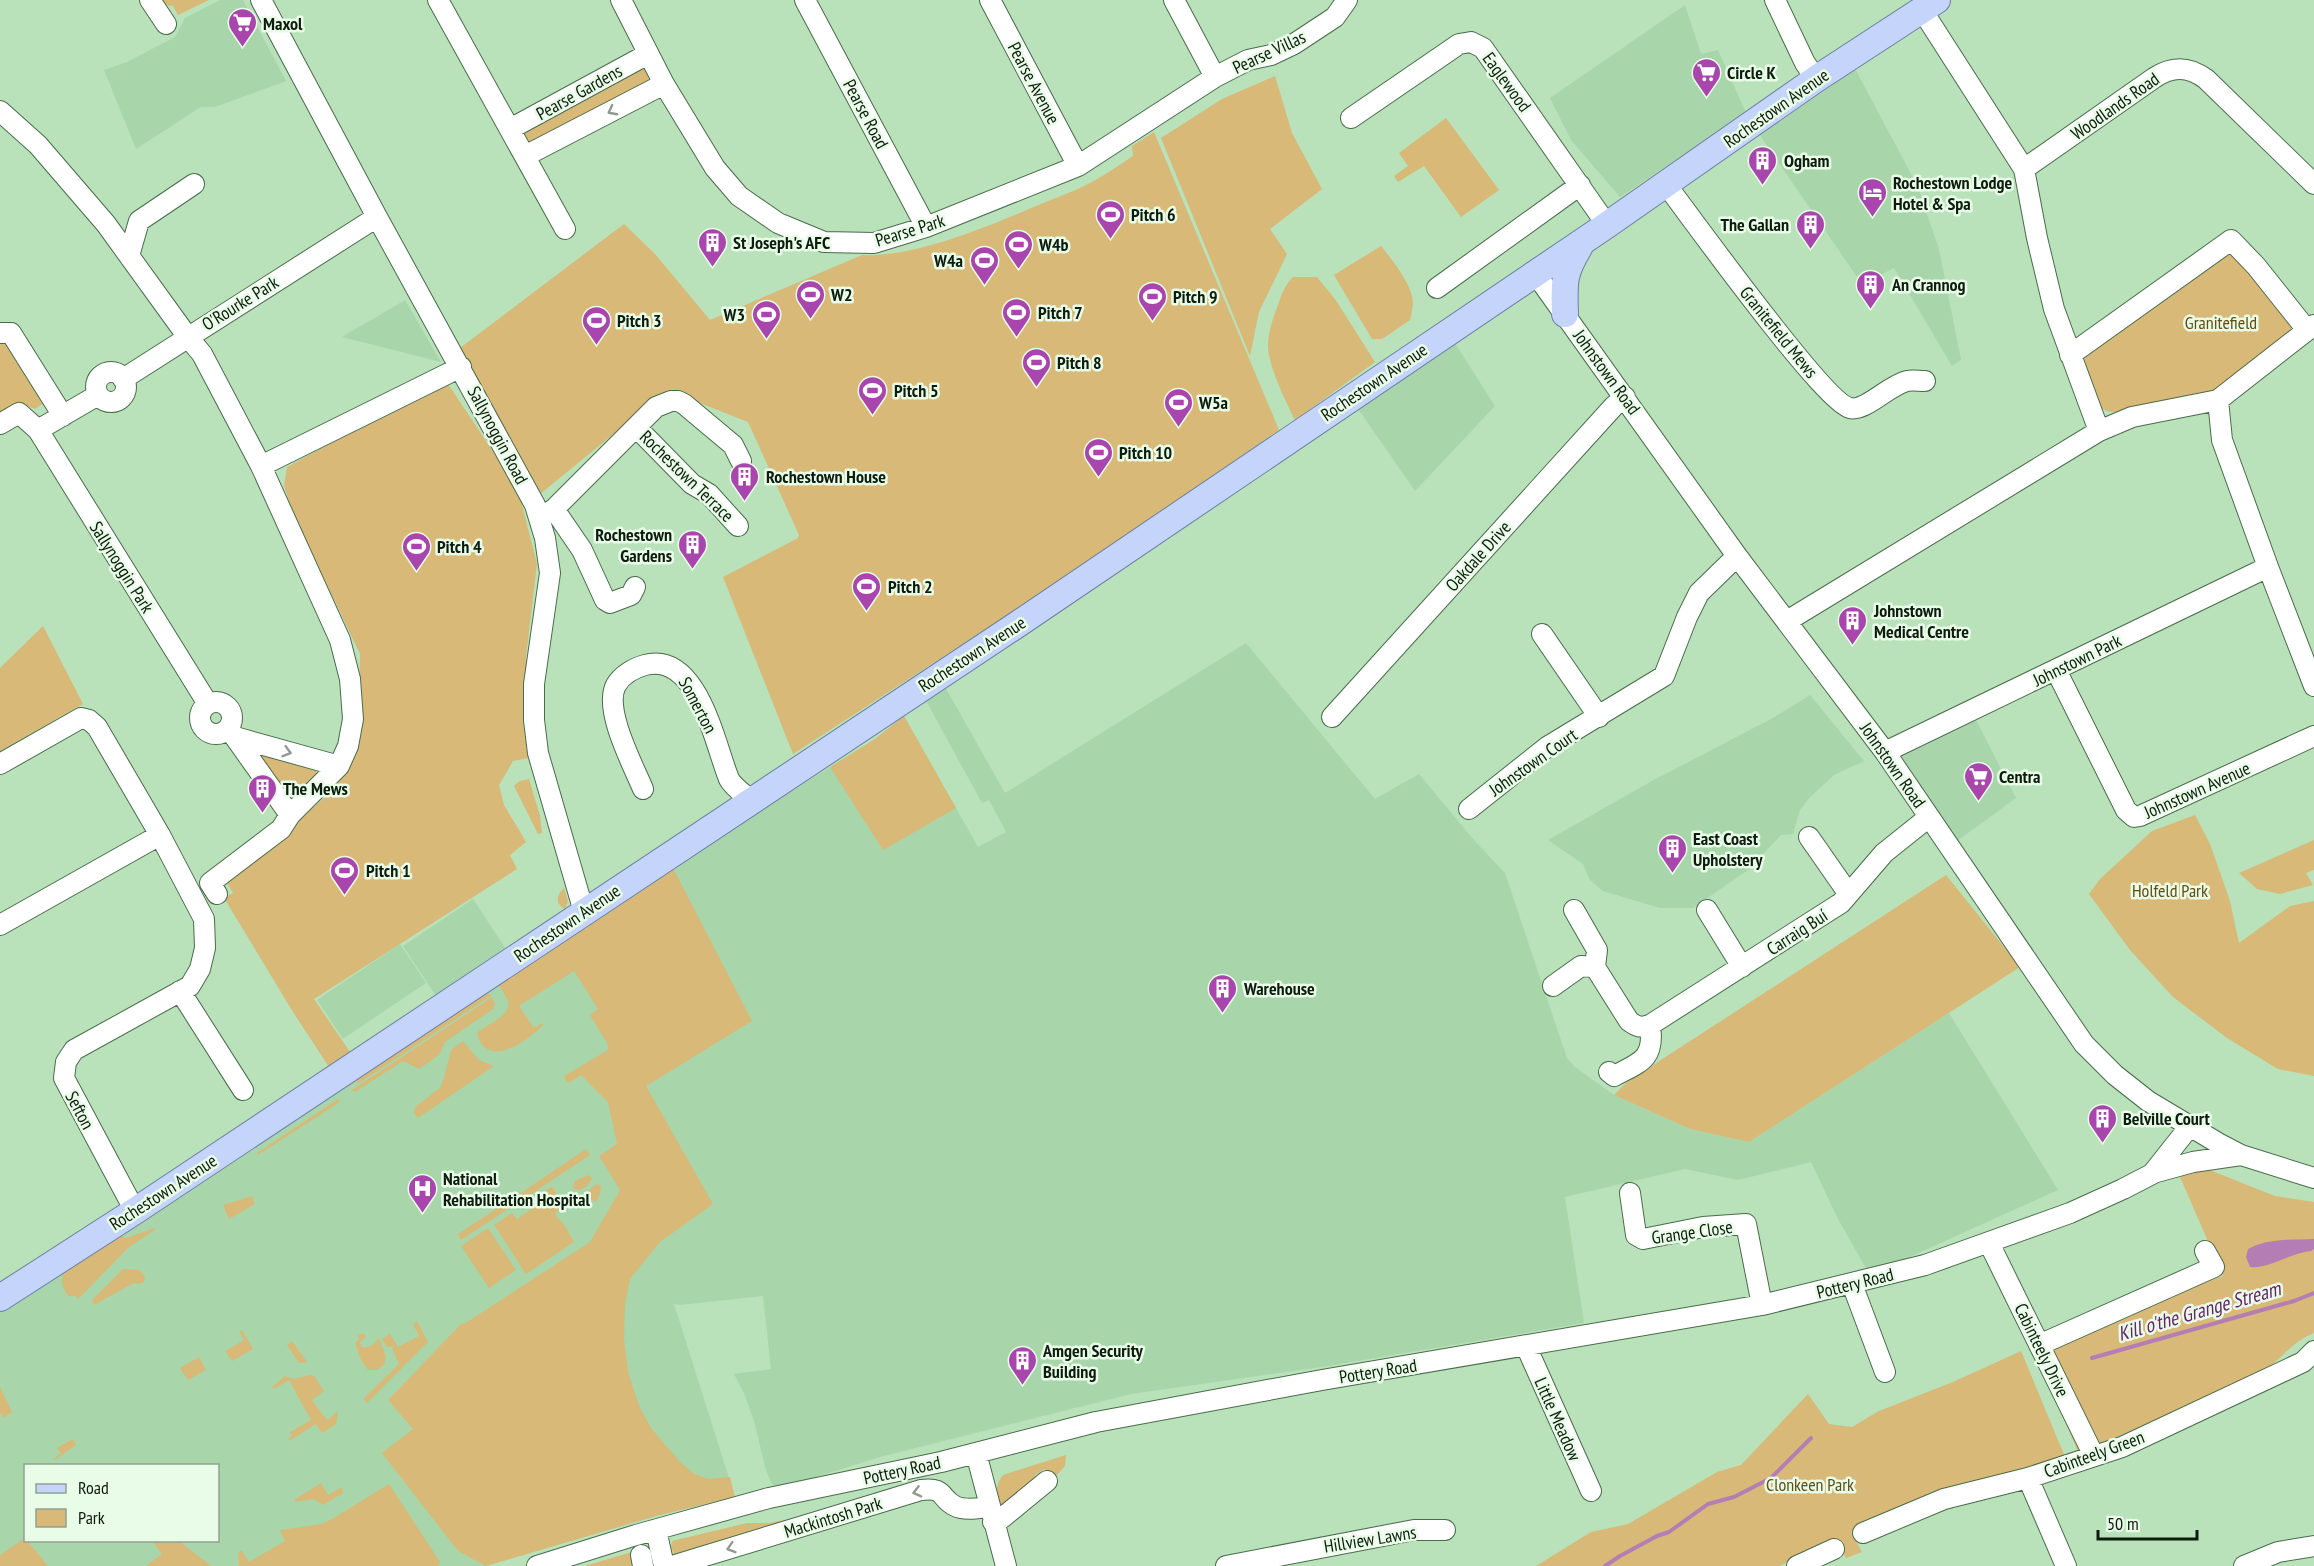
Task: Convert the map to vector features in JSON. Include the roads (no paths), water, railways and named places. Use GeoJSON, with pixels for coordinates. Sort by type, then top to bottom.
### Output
{"type":"FeatureCollection","features":[{"type":"Feature","properties":{"kind":"main road","name":"Rochestown Avenue"},"geometry":{"type":"LineString","coordinates":[[0,1298],[135,1211],[1018,624],[1607,225],[1816,79],[1929,5]]}},
{"type":"Feature","properties":{"kind":"main road"},"geometry":{"type":"LineString","coordinates":[[1565,314],[1564,275],[1583,241]]}},
{"type":"Feature","properties":{"kind":"street"},"geometry":{"type":"LineString","coordinates":[[150,0],[166,24]]}},
{"type":"Feature","properties":{"kind":"street","name":"Sallynoggin Road"},"geometry":{"type":"LineString","coordinates":[[261,0],[535,505],[547,513],[545,538],[550,573],[534,684],[537,742],[558,828],[584,912]]}},
{"type":"Feature","properties":{"kind":"street"},"geometry":{"type":"LineString","coordinates":[[438,0],[565,229]]}},
{"type":"Feature","properties":{"kind":"street","name":"Pearse Park"},"geometry":{"type":"LineString","coordinates":[[621,0],[664,84],[715,168],[739,196],[778,223],[824,242],[874,243],[926,227],[1078,166],[1215,77]]}},
{"type":"Feature","properties":{"kind":"street","name":"Pearse Road"},"geometry":{"type":"LineString","coordinates":[[805,0],[926,227]]}},
{"type":"Feature","properties":{"kind":"street","name":"Pearse Avenue"},"geometry":{"type":"LineString","coordinates":[[990,0],[1078,166]]}},
{"type":"Feature","properties":{"kind":"street"},"geometry":{"type":"LineString","coordinates":[[1174,0],[1215,77]]}},
{"type":"Feature","properties":{"kind":"street","name":"Pearse Villas"},"geometry":{"type":"LineString","coordinates":[[1215,77],[1248,60],[1271,55],[1294,44],[1335,17],[1347,0]]}},
{"type":"Feature","properties":{"kind":"street"},"geometry":{"type":"LineString","coordinates":[[1775,0],[1805,63],[1816,79]]}},
{"type":"Feature","properties":{"kind":"street"},"geometry":{"type":"LineString","coordinates":[[1929,5],[2024,169],[2054,309],[2099,431]]}},
{"type":"Feature","properties":{"kind":"street","name":"Eaglewood"},"geometry":{"type":"LineString","coordinates":[[1351,118],[1459,44],[1471,42],[1483,48],[1607,225]]}},
{"type":"Feature","properties":{"kind":"street","name":"Pearse Gardens"},"geometry":{"type":"LineString","coordinates":[[510,129],[648,54]]}},
{"type":"Feature","properties":{"kind":"street","name":"Woodlands Road"},"geometry":{"type":"LineString","coordinates":[[2024,169],[2163,72],[2180,68],[2191,70],[2206,79],[2310,174]]}},
{"type":"Feature","properties":{"kind":"street","name":"Pearse Gardens"},"geometry":{"type":"LineString","coordinates":[[525,156],[664,84]]}},
{"type":"Feature","properties":{"kind":"street","name":"O'Rourke Park"},"geometry":{"type":"LineString","coordinates":[[0,111],[38,145],[106,224],[187,336],[377,217]]}},
{"type":"Feature","properties":{"kind":"street","name":"Granitefield Mews"},"geometry":{"type":"LineString","coordinates":[[1665,183],[1726,266],[1812,373],[1843,405],[1851,409],[1858,408],[1906,381],[1925,381]]}},
{"type":"Feature","properties":{"kind":"street"},"geometry":{"type":"LineString","coordinates":[[106,224],[139,221],[194,184]]}},
{"type":"Feature","properties":{"kind":"street"},"geometry":{"type":"LineString","coordinates":[[1437,288],[1580,185]]}},
{"type":"Feature","properties":{"kind":"street"},"geometry":{"type":"LineString","coordinates":[[129,256],[139,221]]}},
{"type":"Feature","properties":{"kind":"street"},"geometry":{"type":"LineString","coordinates":[[1787,621],[2099,431],[2132,417],[2218,400],[2310,328],[2231,240],[2070,355]]}},
{"type":"Feature","properties":{"kind":"street","name":"Johnstown Road"},"geometry":{"type":"LineString","coordinates":[[1535,273],[1737,556],[1885,752],[2084,1044],[2125,1083],[2148,1101],[2190,1126],[2241,1155],[2314,1178]]}},
{"type":"Feature","properties":{"kind":"street"},"geometry":{"type":"LineString","coordinates":[[0,333],[11,333],[63,416]]}},
{"type":"Feature","properties":{"kind":"street"},"geometry":{"type":"LineString","coordinates":[[38,430],[98,395],[110,402],[118,399],[125,390],[123,379],[187,336],[202,354],[261,466],[340,640],[350,679],[353,718],[348,746],[339,766],[290,815],[281,829],[210,883],[217,894]]}},
{"type":"Feature","properties":{"kind":"street"},"geometry":{"type":"LineString","coordinates":[[261,466],[461,367]]}},
{"type":"Feature","properties":{"kind":"street","name":"Oakdale Drive"},"geometry":{"type":"LineString","coordinates":[[1332,717],[1608,412],[1625,397]]}},
{"type":"Feature","properties":{"kind":"street"},"geometry":{"type":"LineString","coordinates":[[2218,400],[2222,440],[2314,686]]}},
{"type":"Feature","properties":{"kind":"street","name":"Rochestown Terrace"},"geometry":{"type":"LineString","coordinates":[[547,513],[662,403],[678,401],[733,445],[741,461]]}},
{"type":"Feature","properties":{"kind":"street","name":"Sallynoggin Park"},"geometry":{"type":"LineString","coordinates":[[0,424],[20,413],[38,430],[208,704],[221,703],[230,709],[233,719],[232,733],[290,815]]}},
{"type":"Feature","properties":{"kind":"street","name":"Rochestown Terrace"},"geometry":{"type":"LineString","coordinates":[[636,427],[692,484],[709,494],[738,526]]}},
{"type":"Feature","properties":{"kind":"street"},"geometry":{"type":"LineString","coordinates":[[547,513],[582,550],[605,600],[610,603],[631,595],[635,587]]}},
{"type":"Feature","properties":{"kind":"street","name":"Johnstown Court"},"geometry":{"type":"LineString","coordinates":[[1469,809],[1547,747],[1664,676],[1699,593],[1737,556]]}},
{"type":"Feature","properties":{"kind":"street","name":"Johnstown Park"},"geometry":{"type":"LineString","coordinates":[[1885,752],[2268,567]]}},
{"type":"Feature","properties":{"kind":"street"},"geometry":{"type":"LineString","coordinates":[[1542,634],[1599,717]]}},
{"type":"Feature","properties":{"kind":"street","name":"Somerton"},"geometry":{"type":"LineString","coordinates":[[643,789],[620,733],[612,704],[613,693],[616,685],[627,674],[640,667],[660,664],[675,669],[688,680],[706,716],[730,782],[752,801]]}},
{"type":"Feature","properties":{"kind":"street","name":"Johnstown Avenue"},"geometry":{"type":"LineString","coordinates":[[2056,670],[2126,810],[2134,817],[2196,792],[2314,736]]}},
{"type":"Feature","properties":{"kind":"street","name":"Sefton"},"geometry":{"type":"LineString","coordinates":[[0,764],[81,718],[89,720],[97,727],[160,835],[204,919],[205,948],[200,969],[190,986],[74,1050],[66,1062],[64,1078],[135,1211]]}},
{"type":"Feature","properties":{"kind":"street"},"geometry":{"type":"LineString","coordinates":[[232,733],[339,766]]}},
{"type":"Feature","properties":{"kind":"street","name":"Carraig Buí"},"geometry":{"type":"LineString","coordinates":[[1650,1025],[1841,903],[1884,853],[1929,817]]}},
{"type":"Feature","properties":{"kind":"street"},"geometry":{"type":"LineString","coordinates":[[0,925],[160,835]]}},
{"type":"Feature","properties":{"kind":"street"},"geometry":{"type":"LineString","coordinates":[[1809,837],[1851,889]]}},
{"type":"Feature","properties":{"kind":"street"},"geometry":{"type":"LineString","coordinates":[[1574,910],[1597,950],[1595,967],[1629,1021],[1643,1028],[1650,1025],[1652,1046],[1647,1056],[1614,1076],[1609,1072]]}},
{"type":"Feature","properties":{"kind":"street"},"geometry":{"type":"LineString","coordinates":[[1707,910],[1743,967]]}},
{"type":"Feature","properties":{"kind":"street"},"geometry":{"type":"LineString","coordinates":[[1553,986],[1581,966],[1595,967]]}},
{"type":"Feature","properties":{"kind":"street"},"geometry":{"type":"LineString","coordinates":[[180,991],[243,1089]]}},
{"type":"Feature","properties":{"kind":"street","name":"Pottery Road"},"geometry":{"type":"LineString","coordinates":[[537,1566],[769,1498],[976,1453],[1096,1422],[1322,1380],[1762,1305],[1924,1265],[2070,1214],[2152,1174],[2190,1126]]}},
{"type":"Feature","properties":{"kind":"street"},"geometry":{"type":"LineString","coordinates":[[2152,1174],[2193,1162],[2241,1155]]}},
{"type":"Feature","properties":{"kind":"street","name":"Grange Close"},"geometry":{"type":"LineString","coordinates":[[1630,1193],[1636,1235],[1643,1239],[1703,1227],[1746,1224],[1762,1305]]}},
{"type":"Feature","properties":{"kind":"street","name":"Cabinteely Drive"},"geometry":{"type":"LineString","coordinates":[[1989,1243],[2094,1456]]}},
{"type":"Feature","properties":{"kind":"street"},"geometry":{"type":"LineString","coordinates":[[2039,1345],[2214,1267],[2205,1251]]}},
{"type":"Feature","properties":{"kind":"street"},"geometry":{"type":"LineString","coordinates":[[1852,1284],[1885,1372]]}},
{"type":"Feature","properties":{"kind":"street","name":"Little Meadow"},"geometry":{"type":"LineString","coordinates":[[1526,1346],[1591,1491]]}},
{"type":"Feature","properties":{"kind":"street","name":"Cabinteely Green"},"geometry":{"type":"LineString","coordinates":[[1863,1533],[1944,1499],[2028,1478],[2122,1447],[2303,1362],[2314,1351]]}},
{"type":"Feature","properties":{"kind":"street"},"geometry":{"type":"LineString","coordinates":[[976,1453],[1006,1566]]}},
{"type":"Feature","properties":{"kind":"street"},"geometry":{"type":"LineString","coordinates":[[2028,1478],[2066,1566]]}},
{"type":"Feature","properties":{"kind":"street"},"geometry":{"type":"LineString","coordinates":[[991,1515],[1002,1518],[1047,1481]]}},
{"type":"Feature","properties":{"kind":"street","name":"Mackintosh Park"},"geometry":{"type":"LineString","coordinates":[[672,1566],[932,1488],[943,1493],[955,1506],[991,1515]]}},
{"type":"Feature","properties":{"kind":"street"},"geometry":{"type":"LineString","coordinates":[[656,1530],[664,1566]]}},
{"type":"Feature","properties":{"kind":"street","name":"Hillview Lawns"},"geometry":{"type":"LineString","coordinates":[[1226,1566],[1414,1530],[1444,1530]]}},
{"type":"Feature","properties":{"kind":"street"},"geometry":{"type":"LineString","coordinates":[[2244,1566],[2278,1552],[2314,1546]]}},
{"type":"Feature","properties":{"kind":"street"},"geometry":{"type":"LineString","coordinates":[[1797,1566],[1834,1549]]}},
{"type":"Feature","properties":{"kind":"waterway","name":"Kill o'the Grange Stream"},"geometry":{"type":"LineString","coordinates":[[2092,1358],[2294,1301],[2314,1293]]}},
{"type":"Feature","properties":{"kind":"waterway","name":"Kill o'the Grange Stream"},"geometry":{"type":"LineString","coordinates":[[1605,1566],[1657,1536],[1669,1532],[1708,1504],[1734,1497],[1771,1478],[1811,1438]]}},
{"type":"Feature","properties":{"kind":"place","name":"Maxol"},"geometry":{"type":"Point","coordinates":[242,48]}},
{"type":"Feature","properties":{"kind":"place","name":"Circle K"},"geometry":{"type":"Point","coordinates":[1706,98]}},
{"type":"Feature","properties":{"kind":"place","name":"Ogham"},"geometry":{"type":"Point","coordinates":[1763,186]}},
{"type":"Feature","properties":{"kind":"place","name":"Rochestown Lodge Hotel & Spa"},"geometry":{"type":"Point","coordinates":[1872,218]}},
{"type":"Feature","properties":{"kind":"place","name":"Pitch 6"},"geometry":{"type":"Point","coordinates":[1110,240]}},
{"type":"Feature","properties":{"kind":"place","name":"The Gallan"},"geometry":{"type":"Point","coordinates":[1810,250]}},
{"type":"Feature","properties":{"kind":"place","name":"St Joseph's AFC"},"geometry":{"type":"Point","coordinates":[712,268]}},
{"type":"Feature","properties":{"kind":"place","name":"W4b"},"geometry":{"type":"Point","coordinates":[1018,270]}},
{"type":"Feature","properties":{"kind":"place","name":"W4a"},"geometry":{"type":"Point","coordinates":[984,286]}},
{"type":"Feature","properties":{"kind":"place","name":"An Crannog"},"geometry":{"type":"Point","coordinates":[1871,310]}},
{"type":"Feature","properties":{"kind":"place","name":"W2"},"geometry":{"type":"Point","coordinates":[810,320]}},
{"type":"Feature","properties":{"kind":"place","name":"Pitch 9"},"geometry":{"type":"Point","coordinates":[1152,322]}},
{"type":"Feature","properties":{"kind":"place","name":"Pitch 7"},"geometry":{"type":"Point","coordinates":[1017,338]}},
{"type":"Feature","properties":{"kind":"place","name":"W3"},"geometry":{"type":"Point","coordinates":[766,340]}},
{"type":"Feature","properties":{"kind":"place","name":"Pitch 3"},"geometry":{"type":"Point","coordinates":[596,346]}},
{"type":"Feature","properties":{"kind":"place","name":"Pitch 8"},"geometry":{"type":"Point","coordinates":[1036,388]}},
{"type":"Feature","properties":{"kind":"place","name":"Pitch 5"},"geometry":{"type":"Point","coordinates":[873,416]}},
{"type":"Feature","properties":{"kind":"place","name":"W5a"},"geometry":{"type":"Point","coordinates":[1178,428]}},
{"type":"Feature","properties":{"kind":"place","name":"Pitch 10"},"geometry":{"type":"Point","coordinates":[1098,478]}},
{"type":"Feature","properties":{"kind":"place","name":"Rochestown House"},"geometry":{"type":"Point","coordinates":[745,502]}},
{"type":"Feature","properties":{"kind":"place","name":"Rochestown Gardens"},"geometry":{"type":"Point","coordinates":[693,570]}},
{"type":"Feature","properties":{"kind":"place","name":"Pitch 4"},"geometry":{"type":"Point","coordinates":[416,572]}},
{"type":"Feature","properties":{"kind":"place","name":"Pitch 2"},"geometry":{"type":"Point","coordinates":[867,612]}},
{"type":"Feature","properties":{"kind":"place","name":"Johnstown Medical Centre"},"geometry":{"type":"Point","coordinates":[1853,646]}},
{"type":"Feature","properties":{"kind":"place","name":"Centra"},"geometry":{"type":"Point","coordinates":[1978,802]}},
{"type":"Feature","properties":{"kind":"place","name":"The Mews"},"geometry":{"type":"Point","coordinates":[262,814]}},
{"type":"Feature","properties":{"kind":"place","name":"East Coast Upholstery"},"geometry":{"type":"Point","coordinates":[1672,874]}},
{"type":"Feature","properties":{"kind":"place","name":"Pitch 1"},"geometry":{"type":"Point","coordinates":[345,896]}},
{"type":"Feature","properties":{"kind":"place","name":"Warehouse"},"geometry":{"type":"Point","coordinates":[1223,1014]}},
{"type":"Feature","properties":{"kind":"place","name":"Belville Court"},"geometry":{"type":"Point","coordinates":[2102,1144]}},
{"type":"Feature","properties":{"kind":"place","name":"National Rehabilitation Hospital"},"geometry":{"type":"Point","coordinates":[422,1214]}},
{"type":"Feature","properties":{"kind":"place","name":"Amgen Security Building"},"geometry":{"type":"Point","coordinates":[1022,1386]}},
{"type":"Feature","properties":{"kind":"park label","name":"Granitefield"},"geometry":{"type":"Point","coordinates":[2221,322]}},
{"type":"Feature","properties":{"kind":"park label","name":"Holfeld Park"},"geometry":{"type":"Point","coordinates":[2170,890]}},
{"type":"Feature","properties":{"kind":"park label","name":"Clonkeen Park"},"geometry":{"type":"Point","coordinates":[1810,1484]}}]}
